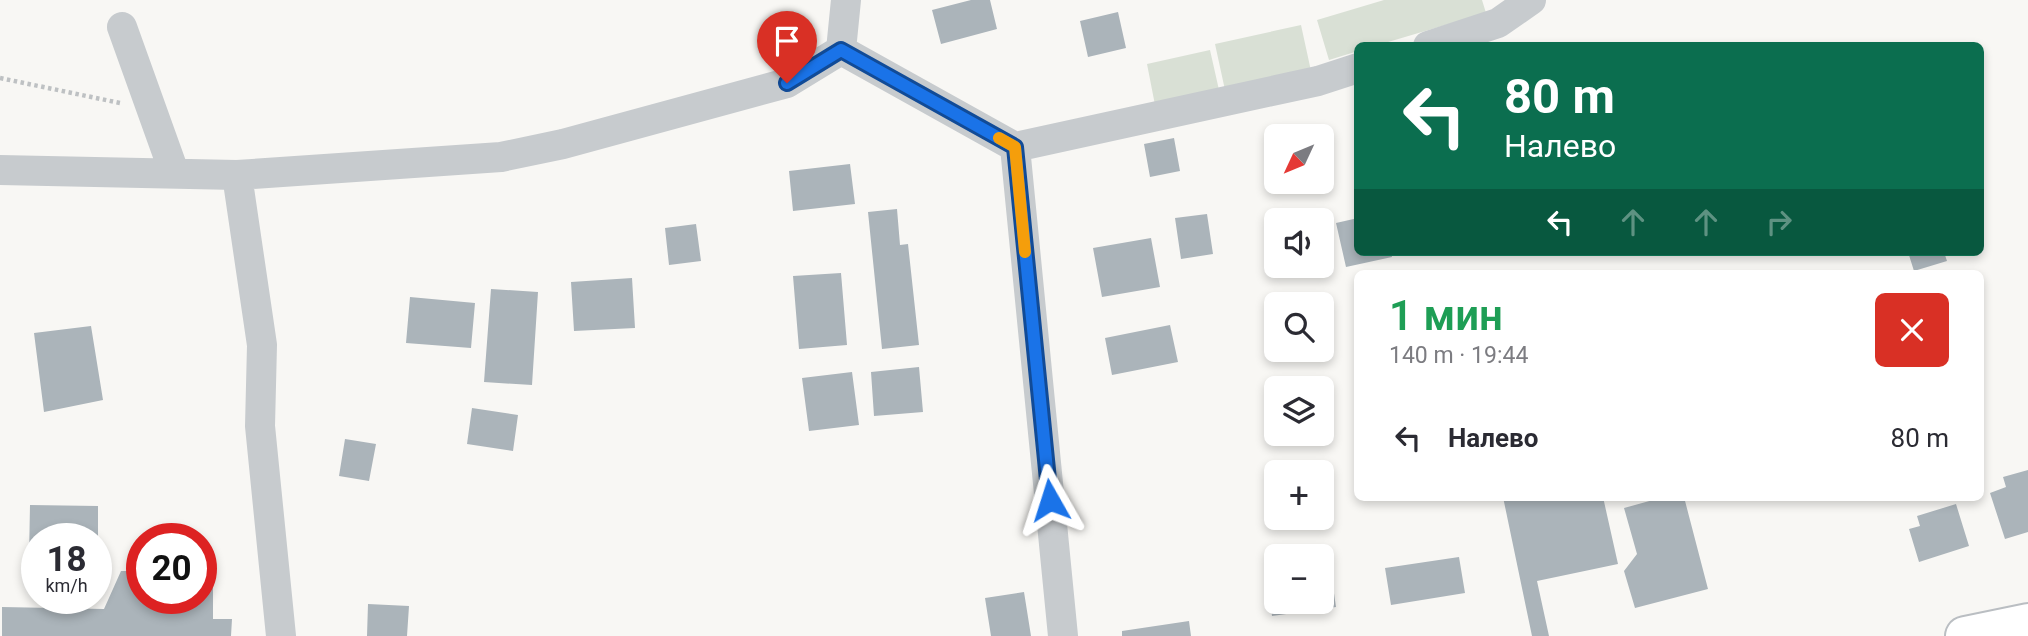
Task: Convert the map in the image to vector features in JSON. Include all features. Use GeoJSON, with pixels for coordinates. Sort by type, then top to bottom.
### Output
{"type":"FeatureCollection","features":[{"type":"Feature","properties":{"kind":"main road"},"geometry":{"type":"LineString","coordinates":[[1965,636],[2028,623]]}},
{"type":"Feature","properties":{"kind":"street"},"geometry":{"type":"LineString","coordinates":[[841,50],[846,0]]}},
{"type":"Feature","properties":{"kind":"street"},"geometry":{"type":"LineString","coordinates":[[1440,42],[1498,23],[1531,0]]}},
{"type":"Feature","properties":{"kind":"street"},"geometry":{"type":"LineString","coordinates":[[122,27],[174,172]]}},
{"type":"Feature","properties":{"kind":"street"},"geometry":{"type":"LineString","coordinates":[[841,50],[1015,147],[1318,81],[1354,69]]}},
{"type":"Feature","properties":{"kind":"street"},"geometry":{"type":"LineString","coordinates":[[0,170],[237,175],[342,170],[501,157],[563,144],[787,83],[841,50]]}},
{"type":"Feature","properties":{"kind":"street"},"geometry":{"type":"LineString","coordinates":[[1015,147],[1063,636]]}},
{"type":"Feature","properties":{"kind":"street"},"geometry":{"type":"LineString","coordinates":[[237,175],[262,345],[260,426],[281,636]]}},
{"type":"Feature","properties":{"kind":"path"},"geometry":{"type":"LineString","coordinates":[[0,78],[152,110]]}},
{"type":"Feature","properties":{"kind":"shaded area"},"geometry":{"type":"Polygon","coordinates":[[[1384,0],[1482,0],[1486,13],[1388,42],[1354,42],[1354,52],[1329,60],[1317,20],[1384,0]]]}},
{"type":"Feature","properties":{"kind":"shaded area"},"geometry":{"type":"Polygon","coordinates":[[[1301,25],[1311,71],[1225,90],[1215,44],[1301,25]]]}},
{"type":"Feature","properties":{"kind":"shaded area"},"geometry":{"type":"Polygon","coordinates":[[[1210,50],[1219,90],[1155,105],[1147,64],[1210,50]]]}},
{"type":"Feature","properties":{"kind":"building"},"geometry":{"type":"Polygon","coordinates":[[[971,0],[990,0],[997,29],[941,44],[932,10],[971,0]]]}},
{"type":"Feature","properties":{"kind":"building"},"geometry":{"type":"Polygon","coordinates":[[[1118,12],[1126,48],[1088,57],[1080,21],[1118,12]]]}},
{"type":"Feature","properties":{"kind":"building"},"geometry":{"type":"Polygon","coordinates":[[[1174,138],[1180,171],[1150,177],[1144,144],[1174,138]]]}},
{"type":"Feature","properties":{"kind":"building"},"geometry":{"type":"Polygon","coordinates":[[[850,164],[855,204],[793,211],[789,171],[850,164]]]}},
{"type":"Feature","properties":{"kind":"building"},"geometry":{"type":"Polygon","coordinates":[[[897,209],[900,245],[908,244],[919,345],[882,349],[868,212],[897,209]]]}},
{"type":"Feature","properties":{"kind":"building"},"geometry":{"type":"Polygon","coordinates":[[[1207,214],[1213,254],[1181,259],[1175,218],[1207,214]]]}},
{"type":"Feature","properties":{"kind":"building"},"geometry":{"type":"Polygon","coordinates":[[[1354,219],[1354,256],[1392,257],[1346,267],[1336,223],[1354,219]]]}},
{"type":"Feature","properties":{"kind":"building"},"geometry":{"type":"Polygon","coordinates":[[[696,224],[701,261],[669,265],[665,228],[696,224]]]}},
{"type":"Feature","properties":{"kind":"building"},"geometry":{"type":"Polygon","coordinates":[[[1151,238],[1160,287],[1102,297],[1093,248],[1151,238]]]}},
{"type":"Feature","properties":{"kind":"building"},"geometry":{"type":"Polygon","coordinates":[[[1909,256],[1945,256],[1947,261],[1914,270],[1909,256]]]}},
{"type":"Feature","properties":{"kind":"building"},"geometry":{"type":"Polygon","coordinates":[[[841,273],[847,345],[799,349],[793,276],[841,273]]]}},
{"type":"Feature","properties":{"kind":"building"},"geometry":{"type":"Polygon","coordinates":[[[632,278],[635,328],[574,331],[571,282],[632,278]]]}},
{"type":"Feature","properties":{"kind":"building"},"geometry":{"type":"Polygon","coordinates":[[[491,289],[538,292],[532,385],[484,382],[491,289]]]}},
{"type":"Feature","properties":{"kind":"building"},"geometry":{"type":"Polygon","coordinates":[[[410,297],[475,303],[471,348],[406,343],[410,297]]]}},
{"type":"Feature","properties":{"kind":"building"},"geometry":{"type":"Polygon","coordinates":[[[1170,325],[1178,362],[1112,375],[1105,338],[1170,325]]]}},
{"type":"Feature","properties":{"kind":"building"},"geometry":{"type":"Polygon","coordinates":[[[91,326],[103,400],[44,412],[34,333],[91,326]]]}},
{"type":"Feature","properties":{"kind":"building"},"geometry":{"type":"Polygon","coordinates":[[[919,367],[923,412],[874,416],[871,372],[919,367]]]}},
{"type":"Feature","properties":{"kind":"building"},"geometry":{"type":"Polygon","coordinates":[[[852,372],[859,425],[809,431],[802,378],[852,372]]]}},
{"type":"Feature","properties":{"kind":"building"},"geometry":{"type":"Polygon","coordinates":[[[472,408],[518,415],[513,451],[467,444],[472,408]]]}},
{"type":"Feature","properties":{"kind":"building"},"geometry":{"type":"Polygon","coordinates":[[[345,439],[376,444],[369,481],[339,476],[345,439]]]}},
{"type":"Feature","properties":{"kind":"building"},"geometry":{"type":"Polygon","coordinates":[[[2028,470],[2028,532],[2005,539],[1990,493],[2006,487],[2003,477],[2028,470]]]}},
{"type":"Feature","properties":{"kind":"building"},"geometry":{"type":"Polygon","coordinates":[[[1504,501],[1604,501],[1618,564],[1537,581],[1549,636],[1532,636],[1504,501]]]}},
{"type":"Feature","properties":{"kind":"building"},"geometry":{"type":"Polygon","coordinates":[[[1649,501],[1685,501],[1708,589],[1635,608],[1624,571],[1637,554],[1624,508],[1649,501]]]}},
{"type":"Feature","properties":{"kind":"building"},"geometry":{"type":"Polygon","coordinates":[[[1956,504],[1969,546],[1919,562],[1909,529],[1920,526],[1917,516],[1956,504]]]}},
{"type":"Feature","properties":{"kind":"building"},"geometry":{"type":"Polygon","coordinates":[[[30,505],[98,506],[98,523],[30,523],[30,505]]]}},
{"type":"Feature","properties":{"kind":"building"},"geometry":{"type":"Polygon","coordinates":[[[1459,557],[1465,593],[1391,605],[1385,568],[1459,557]]]}},
{"type":"Feature","properties":{"kind":"building"},"geometry":{"type":"Polygon","coordinates":[[[121,571],[126,571],[126,614],[213,614],[213,619],[232,619],[231,636],[2,636],[2,607],[21,607],[21,614],[112,614],[112,591],[121,571]]]}},
{"type":"Feature","properties":{"kind":"building"},"geometry":{"type":"Polygon","coordinates":[[[1024,592],[1031,636],[991,636],[985,598],[1024,592]]]}},
{"type":"Feature","properties":{"kind":"building"},"geometry":{"type":"Polygon","coordinates":[[[368,604],[409,606],[407,636],[367,636],[368,604]]]}},
{"type":"Feature","properties":{"kind":"building"},"geometry":{"type":"Polygon","coordinates":[[[1189,621],[1191,636],[1122,636],[1122,631],[1189,621]]]}},
{"type":"Feature","properties":{"kind":"slow traffic"},"geometry":{"type":"LineString","coordinates":[[999,138],[1015,147],[1025,252]]}},
{"type":"Feature","properties":{"kind":"route"},"geometry":{"type":"LineString","coordinates":[[787,83],[841,50],[1015,147],[1050,500]]}}]}
